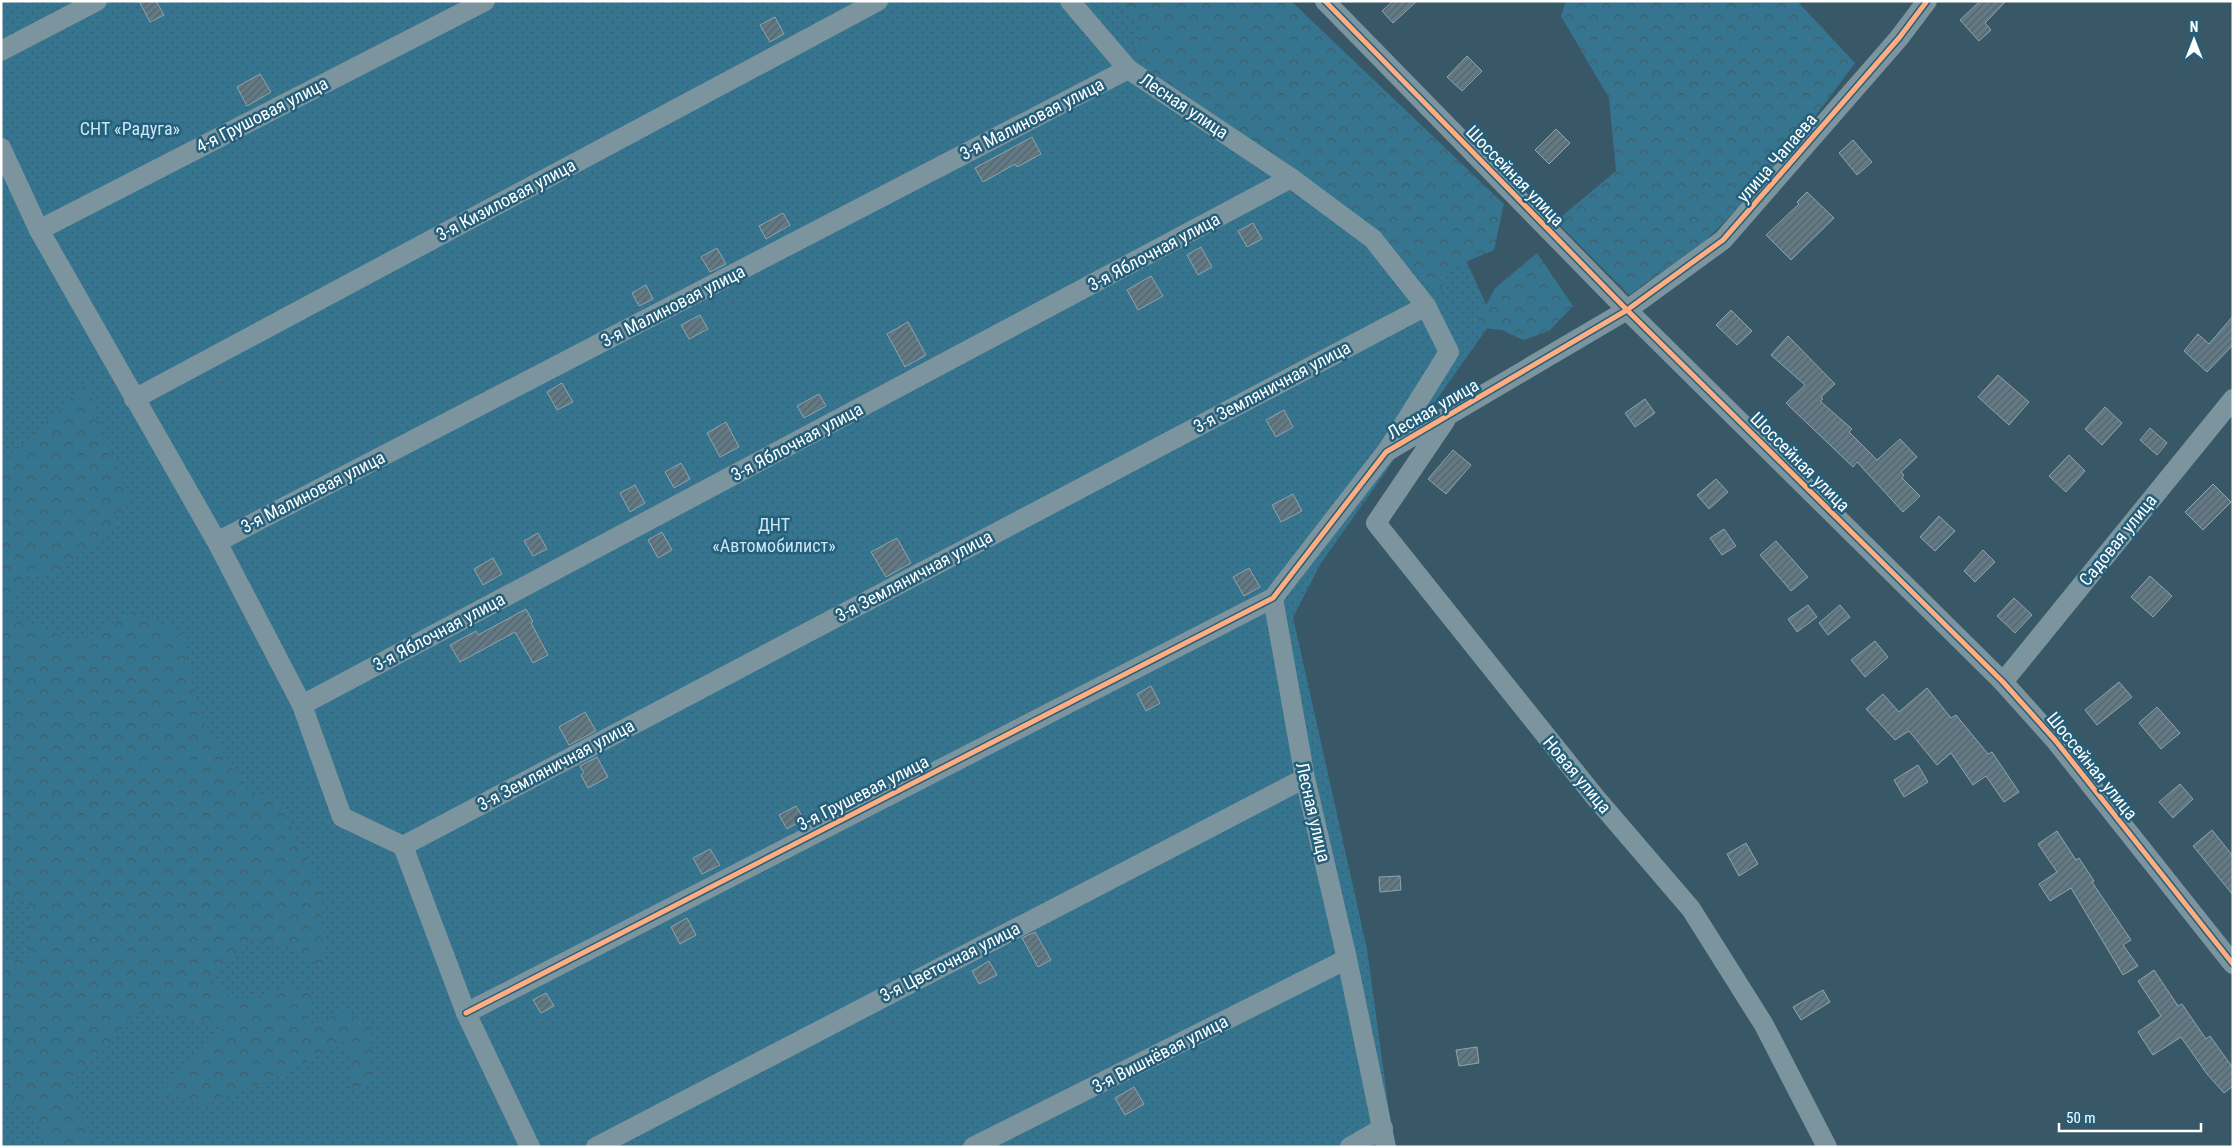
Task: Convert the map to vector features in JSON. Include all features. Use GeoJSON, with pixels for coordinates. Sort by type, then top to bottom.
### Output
{"type":"FeatureCollection","features":[{"type":"Feature","properties":{"kind":"street"},"geometry":{"type":"LineString","coordinates":[[1,51],[97,1]]}},
{"type":"Feature","properties":{"kind":"street","name":"4-я Грушовая улица"},"geometry":{"type":"LineString","coordinates":[[39,230],[485,1]]}},
{"type":"Feature","properties":{"kind":"street","name":"3-я Кизиловая улица"},"geometry":{"type":"LineString","coordinates":[[134,399],[878,1]]}},
{"type":"Feature","properties":{"kind":"street","name":"Лесная улица"},"geometry":{"type":"LineString","coordinates":[[1070,1],[1128,69],[1291,178],[1374,238],[1426,306],[1450,352],[1386,452],[1273,598],[1305,778],[1347,959],[1384,1137]]}},
{"type":"Feature","properties":{"kind":"street","name":"Шоссейная улица"},"geometry":{"type":"LineString","coordinates":[[1325,1],[1626,310],[2003,682],[2055,740],[2233,964]]}},
{"type":"Feature","properties":{"kind":"street","name":"улица Чапаева"},"geometry":{"type":"LineString","coordinates":[[1626,310],[1723,240],[1898,38],[1927,1]]}},
{"type":"Feature","properties":{"kind":"street","name":"3-я Малиновая улица"},"geometry":{"type":"LineString","coordinates":[[217,542],[1128,69]]}},
{"type":"Feature","properties":{"kind":"street"},"geometry":{"type":"LineString","coordinates":[[1,148],[39,230],[217,542],[302,705],[342,817],[403,846],[466,1013],[530,1147]]}},
{"type":"Feature","properties":{"kind":"street","name":"3-я Яблочная улица"},"geometry":{"type":"LineString","coordinates":[[302,705],[1291,178]]}},
{"type":"Feature","properties":{"kind":"street","name":"3-я Земляничная улица"},"geometry":{"type":"LineString","coordinates":[[403,846],[1426,306]]}},
{"type":"Feature","properties":{"kind":"street","name":"Лесная улица"},"geometry":{"type":"LineString","coordinates":[[1386,452],[1626,310]]}},
{"type":"Feature","properties":{"kind":"street","name":"Садовая улица"},"geometry":{"type":"LineString","coordinates":[[2003,682],[2233,398]]}},
{"type":"Feature","properties":{"kind":"street","name":"Новая улица"},"geometry":{"type":"LineString","coordinates":[[1447,417],[1376,523],[1577,774],[1691,909],[1764,1025],[1827,1147]]}},
{"type":"Feature","properties":{"kind":"street","name":"3-я Грушевая улица"},"geometry":{"type":"LineString","coordinates":[[466,1013],[1273,598]]}},
{"type":"Feature","properties":{"kind":"street","name":"3-я Цветочная улица"},"geometry":{"type":"LineString","coordinates":[[596,1147],[1305,778]]}},
{"type":"Feature","properties":{"kind":"street","name":"3-я Вишнёвая улица"},"geometry":{"type":"LineString","coordinates":[[972,1147],[1347,959]]}},
{"type":"Feature","properties":{"kind":"street"},"geometry":{"type":"LineString","coordinates":[[1350,1147],[1384,1137]]}},
{"type":"Feature","properties":{"kind":"green space","name":"ДНТ «Автомобилист»"},"geometry":{"type":"Polygon","coordinates":[[[1,1],[1163,1],[1428,176],[1493,320],[1321,563],[1293,617],[1367,949],[1394,1147],[1,1147],[1,1]]]}},
{"type":"Feature","properties":{"kind":"green space"},"geometry":{"type":"Polygon","coordinates":[[[1120,1],[1291,1],[1504,204],[1494,250],[1444,271],[1443,291],[1427,286],[1358,214],[1221,118],[1131,58],[1142,26],[1120,1]]]}},
{"type":"Feature","properties":{"kind":"green space"},"geometry":{"type":"Polygon","coordinates":[[[1566,1],[1797,1],[1855,63],[1773,173],[1705,241],[1629,295],[1556,221],[1616,171],[1609,98],[1561,16],[1566,1]]]}},
{"type":"Feature","properties":{"kind":"green space"},"geometry":{"type":"Polygon","coordinates":[[[1537,253],[1573,306],[1549,331],[1523,340],[1502,330],[1475,327],[1495,288],[1537,253]]]}},
{"type":"Feature","properties":{"kind":"green space"},"geometry":{"type":"Polygon","coordinates":[[[90,380],[95,417],[129,498],[111,527],[56,576],[23,577],[7,614],[78,642],[134,612],[181,634],[200,715],[244,787],[281,803],[322,893],[323,969],[287,945],[248,940],[210,982],[239,1004],[284,986],[311,994],[304,1026],[347,1011],[372,1029],[371,1079],[353,1092],[346,1040],[281,1076],[203,1104],[161,1093],[226,1025],[179,1019],[138,1008],[111,1044],[71,1083],[94,1147],[53,1147],[20,1103],[1,1102],[1,963],[29,958],[29,904],[1,893],[1,464],[90,380]]]}},
{"type":"Feature","properties":{"kind":"building"},"geometry":{"type":"Polygon","coordinates":[[[139,1],[156,1],[164,15],[150,22],[139,1]]]}},
{"type":"Feature","properties":{"kind":"building"},"geometry":{"type":"Polygon","coordinates":[[[1393,1],[1417,1],[1393,23],[1382,11],[1393,1]]]}},
{"type":"Feature","properties":{"kind":"building"},"geometry":{"type":"Polygon","coordinates":[[[1980,1],[2006,1],[1985,23],[1991,30],[1979,41],[1960,20],[1980,1]]]}},
{"type":"Feature","properties":{"kind":"building"},"geometry":{"type":"Polygon","coordinates":[[[775,17],[784,34],[770,42],[760,25],[775,17]]]}},
{"type":"Feature","properties":{"kind":"building"},"geometry":{"type":"Polygon","coordinates":[[[1467,56],[1482,71],[1462,91],[1447,77],[1467,56]]]}},
{"type":"Feature","properties":{"kind":"building"},"geometry":{"type":"Polygon","coordinates":[[[260,74],[271,92],[247,106],[237,87],[260,74]]]}},
{"type":"Feature","properties":{"kind":"building"},"geometry":{"type":"Polygon","coordinates":[[[1556,129],[1570,143],[1549,164],[1535,150],[1556,129]]]}},
{"type":"Feature","properties":{"kind":"building"},"geometry":{"type":"Polygon","coordinates":[[[1032,137],[1041,154],[1017,167],[1015,164],[983,182],[975,168],[1032,137]]]}},
{"type":"Feature","properties":{"kind":"building"},"geometry":{"type":"Polygon","coordinates":[[[1853,140],[1872,162],[1857,175],[1839,153],[1853,140]]]}},
{"type":"Feature","properties":{"kind":"building"},"geometry":{"type":"Polygon","coordinates":[[[1807,192],[1834,218],[1791,260],[1766,235],[1799,204],[1797,202],[1807,192]]]}},
{"type":"Feature","properties":{"kind":"building"},"geometry":{"type":"Polygon","coordinates":[[[783,213],[790,225],[766,239],[759,226],[783,213]]]}},
{"type":"Feature","properties":{"kind":"building"},"geometry":{"type":"Polygon","coordinates":[[[1253,223],[1262,239],[1247,247],[1238,231],[1253,223]]]}},
{"type":"Feature","properties":{"kind":"building"},"geometry":{"type":"Polygon","coordinates":[[[1201,247],[1212,267],[1198,275],[1187,255],[1201,247]]]}},
{"type":"Feature","properties":{"kind":"building"},"geometry":{"type":"Polygon","coordinates":[[[717,248],[726,264],[710,272],[701,257],[717,248]]]}},
{"type":"Feature","properties":{"kind":"building"},"geometry":{"type":"Polygon","coordinates":[[[1151,276],[1163,296],[1138,310],[1127,290],[1151,276]]]}},
{"type":"Feature","properties":{"kind":"building"},"geometry":{"type":"Polygon","coordinates":[[[646,285],[653,299],[639,306],[632,293],[646,285]]]}},
{"type":"Feature","properties":{"kind":"building"},"geometry":{"type":"Polygon","coordinates":[[[1731,310],[1752,331],[1737,345],[1716,325],[1731,310]]]}},
{"type":"Feature","properties":{"kind":"building"},"geometry":{"type":"Polygon","coordinates":[[[700,315],[708,329],[689,339],[681,325],[700,315]]]}},
{"type":"Feature","properties":{"kind":"building"},"geometry":{"type":"Polygon","coordinates":[[[2233,316],[2233,345],[2207,372],[2184,351],[2198,334],[2209,344],[2233,316]]]}},
{"type":"Feature","properties":{"kind":"building"},"geometry":{"type":"Polygon","coordinates":[[[908,322],[926,355],[905,367],[887,334],[908,322]]]}},
{"type":"Feature","properties":{"kind":"building"},"geometry":{"type":"Polygon","coordinates":[[[1788,336],[1835,384],[1821,397],[1823,399],[1820,401],[1852,429],[1849,432],[1877,460],[1900,439],[1917,457],[1901,472],[1904,475],[1902,478],[1920,496],[1903,512],[1857,462],[1853,467],[1786,403],[1805,385],[1771,355],[1788,336]]]}},
{"type":"Feature","properties":{"kind":"building"},"geometry":{"type":"Polygon","coordinates":[[[1998,375],[2029,402],[2009,425],[1978,397],[1998,375]]]}},
{"type":"Feature","properties":{"kind":"building"},"geometry":{"type":"Polygon","coordinates":[[[562,383],[573,402],[557,410],[547,392],[562,383]]]}},
{"type":"Feature","properties":{"kind":"building"},"geometry":{"type":"Polygon","coordinates":[[[819,394],[826,406],[804,418],[797,406],[819,394]]]}},
{"type":"Feature","properties":{"kind":"building"},"geometry":{"type":"Polygon","coordinates":[[[1645,399],[1655,413],[1635,427],[1625,413],[1645,399]]]}},
{"type":"Feature","properties":{"kind":"building"},"geometry":{"type":"Polygon","coordinates":[[[2105,407],[2122,423],[2102,445],[2085,429],[2105,407]]]}},
{"type":"Feature","properties":{"kind":"building"},"geometry":{"type":"Polygon","coordinates":[[[1284,410],[1293,427],[1276,437],[1266,420],[1284,410]]]}},
{"type":"Feature","properties":{"kind":"building"},"geometry":{"type":"Polygon","coordinates":[[[726,422],[739,447],[720,457],[707,433],[726,422]]]}},
{"type":"Feature","properties":{"kind":"building"},"geometry":{"type":"Polygon","coordinates":[[[2150,428],[2167,443],[2157,455],[2140,440],[2150,428]]]}},
{"type":"Feature","properties":{"kind":"building"},"geometry":{"type":"Polygon","coordinates":[[[1453,450],[1471,465],[1446,494],[1428,479],[1453,450]]]}},
{"type":"Feature","properties":{"kind":"building"},"geometry":{"type":"Polygon","coordinates":[[[2069,455],[2085,471],[2066,492],[2049,476],[2069,455]]]}},
{"type":"Feature","properties":{"kind":"building"},"geometry":{"type":"Polygon","coordinates":[[[681,463],[690,479],[674,488],[665,472],[681,463]]]}},
{"type":"Feature","properties":{"kind":"building"},"geometry":{"type":"Polygon","coordinates":[[[1716,479],[1728,492],[1709,509],[1697,495],[1716,479]]]}},
{"type":"Feature","properties":{"kind":"building"},"geometry":{"type":"Polygon","coordinates":[[[2213,484],[2231,502],[2203,530],[2185,512],[2213,484]]]}},
{"type":"Feature","properties":{"kind":"building"},"geometry":{"type":"Polygon","coordinates":[[[635,485],[645,503],[630,512],[620,493],[635,485]]]}},
{"type":"Feature","properties":{"kind":"building"},"geometry":{"type":"Polygon","coordinates":[[[1293,494],[1302,511],[1281,522],[1272,505],[1293,494]]]}},
{"type":"Feature","properties":{"kind":"building"},"geometry":{"type":"Polygon","coordinates":[[[1939,516],[1955,531],[1935,551],[1920,537],[1939,516]]]}},
{"type":"Feature","properties":{"kind":"building"},"geometry":{"type":"Polygon","coordinates":[[[1724,529],[1736,546],[1722,555],[1710,538],[1724,529]]]}},
{"type":"Feature","properties":{"kind":"building"},"geometry":{"type":"Polygon","coordinates":[[[662,532],[672,550],[658,558],[648,540],[662,532]]]}},
{"type":"Feature","properties":{"kind":"building"},"geometry":{"type":"Polygon","coordinates":[[[538,533],[547,549],[533,556],[524,541],[538,533]]]}},
{"type":"Feature","properties":{"kind":"building"},"geometry":{"type":"Polygon","coordinates":[[[897,538],[911,563],[886,577],[871,552],[897,538]]]}},
{"type":"Feature","properties":{"kind":"building"},"geometry":{"type":"Polygon","coordinates":[[[1776,541],[1808,577],[1791,591],[1760,555],[1776,541]]]}},
{"type":"Feature","properties":{"kind":"building"},"geometry":{"type":"Polygon","coordinates":[[[1983,550],[1995,562],[1975,582],[1964,571],[1983,550]]]}},
{"type":"Feature","properties":{"kind":"building"},"geometry":{"type":"Polygon","coordinates":[[[493,558],[502,574],[483,585],[474,569],[493,558]]]}},
{"type":"Feature","properties":{"kind":"building"},"geometry":{"type":"Polygon","coordinates":[[[1249,568],[1260,587],[1244,596],[1233,577],[1249,568]]]}},
{"type":"Feature","properties":{"kind":"building"},"geometry":{"type":"Polygon","coordinates":[[[2150,576],[2172,596],[2153,617],[2131,597],[2150,576]]]}},
{"type":"Feature","properties":{"kind":"building"},"geometry":{"type":"Polygon","coordinates":[[[2014,598],[2032,615],[2015,633],[1997,616],[2014,598]]]}},
{"type":"Feature","properties":{"kind":"building"},"geometry":{"type":"Polygon","coordinates":[[[1808,605],[1817,617],[1797,632],[1788,619],[1808,605]]]}},
{"type":"Feature","properties":{"kind":"building"},"geometry":{"type":"Polygon","coordinates":[[[1840,605],[1850,617],[1828,635],[1819,623],[1840,605]]]}},
{"type":"Feature","properties":{"kind":"building"},"geometry":{"type":"Polygon","coordinates":[[[526,609],[533,622],[531,623],[548,655],[533,663],[515,632],[460,662],[450,645],[476,631],[478,635],[526,609]]]}},
{"type":"Feature","properties":{"kind":"building"},"geometry":{"type":"Polygon","coordinates":[[[1875,641],[1888,657],[1865,677],[1851,660],[1875,641]]]}},
{"type":"Feature","properties":{"kind":"building"},"geometry":{"type":"Polygon","coordinates":[[[2119,682],[2132,697],[2097,725],[2085,710],[2119,682]]]}},
{"type":"Feature","properties":{"kind":"building"},"geometry":{"type":"Polygon","coordinates":[[[1151,686],[1160,703],[1146,711],[1137,694],[1151,686]]]}},
{"type":"Feature","properties":{"kind":"building"},"geometry":{"type":"Polygon","coordinates":[[[1927,688],[1951,718],[1956,715],[1988,754],[1992,752],[2019,792],[2004,802],[1986,776],[1973,785],[1951,753],[1937,765],[1909,731],[1895,740],[1866,709],[1883,694],[1899,712],[1927,688]]]}},
{"type":"Feature","properties":{"kind":"building"},"geometry":{"type":"Polygon","coordinates":[[[2157,707],[2180,733],[2161,749],[2139,723],[2157,707]]]}},
{"type":"Feature","properties":{"kind":"building"},"geometry":{"type":"Polygon","coordinates":[[[585,712],[596,731],[569,745],[559,727],[585,712]]]}},
{"type":"Feature","properties":{"kind":"building"},"geometry":{"type":"Polygon","coordinates":[[[597,757],[608,777],[588,788],[581,775],[584,773],[580,766],[597,757]]]}},
{"type":"Feature","properties":{"kind":"building"},"geometry":{"type":"Polygon","coordinates":[[[1918,765],[1928,782],[1904,797],[1894,780],[1918,765]]]}},
{"type":"Feature","properties":{"kind":"building"},"geometry":{"type":"Polygon","coordinates":[[[2180,784],[2193,799],[2173,818],[2159,802],[2180,784]]]}},
{"type":"Feature","properties":{"kind":"building"},"geometry":{"type":"Polygon","coordinates":[[[796,806],[804,819],[787,829],[779,815],[796,806]]]}},
{"type":"Feature","properties":{"kind":"building"},"geometry":{"type":"Polygon","coordinates":[[[2212,830],[2233,856],[2233,895],[2193,846],[2212,830]]]}},
{"type":"Feature","properties":{"kind":"building"},"geometry":{"type":"Polygon","coordinates":[[[2057,831],[2076,860],[2079,858],[2094,881],[2092,882],[2131,940],[2123,945],[2138,966],[2123,975],[2071,888],[2050,901],[2039,884],[2057,872],[2038,844],[2057,831]]]}},
{"type":"Feature","properties":{"kind":"building"},"geometry":{"type":"Polygon","coordinates":[[[1746,843],[1758,864],[1739,876],[1727,854],[1746,843]]]}},
{"type":"Feature","properties":{"kind":"building"},"geometry":{"type":"Polygon","coordinates":[[[710,849],[720,865],[702,874],[693,858],[710,849]]]}},
{"type":"Feature","properties":{"kind":"building"},"geometry":{"type":"Polygon","coordinates":[[[1400,876],[1401,890],[1380,892],[1379,877],[1400,876]]]}},
{"type":"Feature","properties":{"kind":"building"},"geometry":{"type":"Polygon","coordinates":[[[687,918],[696,935],[680,944],[671,927],[687,918]]]}},
{"type":"Feature","properties":{"kind":"building"},"geometry":{"type":"Polygon","coordinates":[[[1035,932],[1051,960],[1038,967],[1022,938],[1035,932]]]}},
{"type":"Feature","properties":{"kind":"building"},"geometry":{"type":"Polygon","coordinates":[[[989,961],[997,975],[979,984],[972,971],[989,961]]]}},
{"type":"Feature","properties":{"kind":"building"},"geometry":{"type":"Polygon","coordinates":[[[2154,970],[2178,1006],[2182,1004],[2206,1039],[2210,1036],[2233,1068],[2233,1086],[2224,1093],[2207,1074],[2181,1037],[2153,1055],[2138,1032],[2161,1016],[2138,981],[2154,970]]]}},
{"type":"Feature","properties":{"kind":"building"},"geometry":{"type":"Polygon","coordinates":[[[1823,990],[1830,1002],[1801,1020],[1793,1007],[1823,990]]]}},
{"type":"Feature","properties":{"kind":"building"},"geometry":{"type":"Polygon","coordinates":[[[546,993],[554,1006],[541,1013],[533,1000],[546,993]]]}},
{"type":"Feature","properties":{"kind":"building"},"geometry":{"type":"Polygon","coordinates":[[[1477,1047],[1479,1063],[1459,1066],[1456,1050],[1477,1047]]]}},
{"type":"Feature","properties":{"kind":"building"},"geometry":{"type":"Polygon","coordinates":[[[1134,1087],[1144,1104],[1125,1115],[1115,1098],[1134,1087]]]}},
{"type":"Feature","properties":{"kind":"cycle path"},"geometry":{"type":"LineString","coordinates":[[1325,1],[1627,310],[2003,682],[2055,740],[2233,964]]}},
{"type":"Feature","properties":{"kind":"cycle path"},"geometry":{"type":"LineString","coordinates":[[466,1013],[1273,598],[1386,452],[1627,310],[1723,240],[1899,38],[1927,1]]}},
{"type":"Feature","properties":{"kind":"park label","name":"СНТ «Радуга»"},"geometry":{"type":"Point","coordinates":[130,129]}}]}
